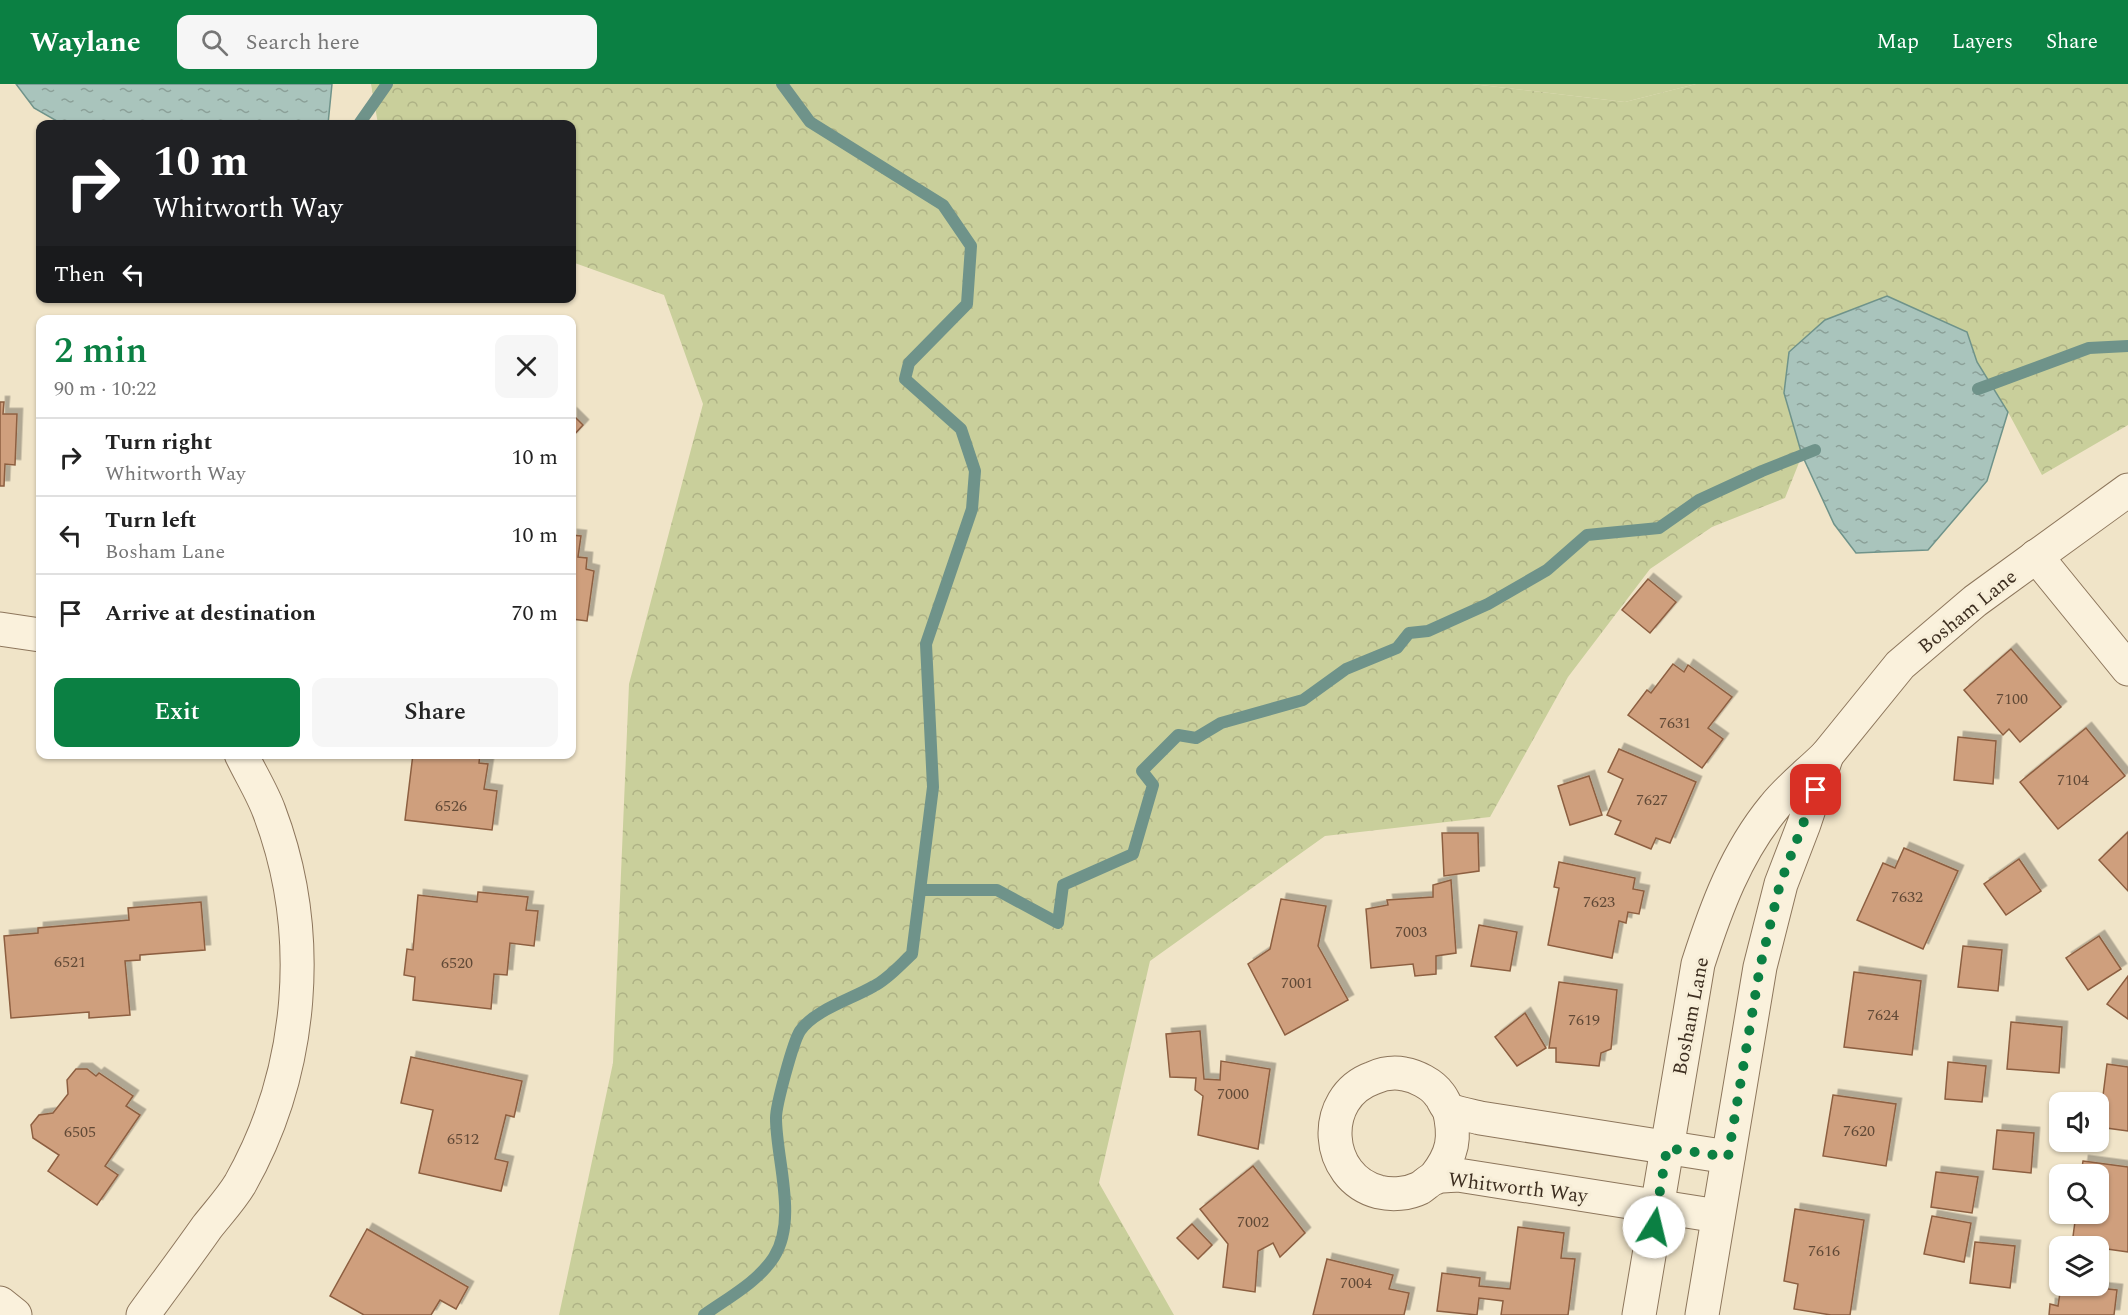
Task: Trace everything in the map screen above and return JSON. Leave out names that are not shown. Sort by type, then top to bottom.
[{"type":"street","name":"Bosham Lane","points":[[1639,1315],[1698,964],[1715,911],[1743,850],[1775,806],[1827,755],[1900,665],[1975,601],[2128,490]]},
{"type":"street","points":[[2036,556],[2128,669]]},
{"type":"street","points":[[0,629],[36,634]]},
{"type":"street","name":"Bosham Lane","points":[[1702,1315],[1760,967],[1780,884],[1804,824],[1827,755]]},
{"type":"street","points":[[143,1315],[239,1185],[269,1123],[289,1058],[296,1012],[297,950],[293,904],[276,829],[244,759]]},
{"type":"street","name":"Whitworth Way","points":[[1449,1109],[1434,1089],[1423,1080],[1404,1074],[1383,1074],[1364,1081],[1349,1094],[1338,1111],[1334,1131],[1336,1151],[1346,1169],[1360,1183],[1378,1192],[1399,1194],[1418,1189],[1435,1178],[1458,1175],[1718,1216]]},
{"type":"street","points":[[1449,1109],[1480,1118],[1728,1157]]},
{"type":"street","points":[[1435,1178],[1446,1163],[1453,1146],[1454,1128],[1449,1109]]},
{"type":"street","points":[[0,1304],[15,1315]]},
{"type":"green space","points":[[371,84],[1472,84],[1625,102],[1696,84],[2128,84],[2128,425],[2042,475],[2008,412],[1977,362],[1967,332],[1825,320],[1789,352],[1784,393],[1802,455],[1785,498],[1712,527],[1650,569],[1568,677],[1490,817],[1325,836],[1150,961],[1099,1183],[1174,1315],[559,1315],[613,1063],[629,684],[703,404],[664,295],[576,263],[576,120],[377,120]]},
{"type":"green space","points":[[1472,84],[1696,84],[1625,102]]},
{"type":"water","points":[[16,84],[332,84],[328,120],[55,120],[34,108]]},
{"type":"water","points":[[1887,296],[1967,332],[1977,362],[2008,412],[1987,481],[1928,550],[1856,553],[1834,524],[1802,455],[1784,393],[1789,352],[1825,320]]},
{"type":"building","points":[[0,402],[4,402],[3,414],[17,414],[15,465],[5,464],[4,486],[0,486]]},
{"type":"building","points":[[576,418],[583,425],[576,433]]},
{"type":"building","points":[[576,535],[581,536],[578,557],[587,558],[586,569],[594,571],[587,621],[576,620]]},
{"type":"building","points":[[1648,579],[1676,602],[1650,633],[1622,610]]},
{"type":"building","points":[[2011,649],[2061,707],[2020,742],[2009,729],[2003,735],[1964,690]]},
{"type":"building","points":[[1673,664],[1684,672],[1688,665],[1732,697],[1708,728],[1723,739],[1702,768],[1628,715],[1647,690],[1651,693]]},
{"type":"building","points":[[2086,728],[2125,776],[2058,829],[2020,782]]},
{"type":"building","points":[[1958,737],[1996,741],[1993,784],[1954,780]]},
{"type":"building","points":[[1619,749],[1696,782],[1670,843],[1656,838],[1651,849],[1615,834],[1621,821],[1607,815],[1623,779],[1608,772]]},
{"type":"building","points":[[412,759],[479,759],[479,763],[488,764],[484,789],[497,791],[492,830],[405,820]]},
{"type":"building","points":[[1589,776],[1602,815],[1570,825],[1558,786]]},
{"type":"building","points":[[2128,832],[2128,891],[2099,860]]},
{"type":"building","points":[[1442,833],[1478,833],[1479,871],[1444,876]]},
{"type":"building","points":[[1904,848],[1958,871],[1923,949],[1857,920],[1883,863],[1895,868]]},
{"type":"building","points":[[2019,859],[2041,891],[2006,915],[1984,884]]},
{"type":"building","points":[[1559,862],[1635,878],[1633,889],[1644,891],[1639,914],[1628,912],[1626,923],[1619,921],[1612,958],[1548,945],[1559,888],[1554,887]]},
{"type":"building","points":[[1451,880],[1456,953],[1436,956],[1436,974],[1415,976],[1413,964],[1371,968],[1366,909],[1388,905],[1387,900],[1433,897],[1433,885]]},
{"type":"building","points":[[478,892],[528,897],[526,910],[538,911],[534,946],[510,943],[507,975],[494,974],[491,1009],[413,1000],[415,977],[404,975],[407,949],[413,950],[418,895],[477,902]]},
{"type":"building","points":[[1281,899],[1326,906],[1318,946],[1348,1000],[1285,1035],[1248,964],[1270,949]]},
{"type":"building","points":[[201,902],[205,950],[140,955],[140,960],[125,961],[130,1015],[89,1018],[89,1012],[11,1018],[4,936],[38,933],[38,928],[129,920],[128,908]]},
{"type":"building","points":[[1479,925],[1517,932],[1510,971],[1471,966]]},
{"type":"building","points":[[2099,936],[2121,969],[2088,990],[2066,958]]},
{"type":"building","points":[[1963,946],[2002,950],[1998,991],[1958,987]]},
{"type":"building","points":[[1854,972],[1921,981],[1912,1055],[1844,1047]]},
{"type":"building","points":[[2128,976],[2128,1019],[2107,1004]]},
{"type":"building","points":[[1559,982],[1617,990],[1611,1049],[1601,1053],[1599,1066],[1556,1062],[1556,1048],[1549,1048]]},
{"type":"building","points":[[1525,1013],[1546,1048],[1517,1066],[1495,1037]]},
{"type":"building","points":[[2011,1022],[2062,1027],[2059,1073],[2007,1069]]},
{"type":"building","points":[[1200,1031],[1204,1079],[1220,1080],[1221,1061],[1270,1069],[1258,1149],[1198,1135],[1203,1096],[1195,1090],[1196,1078],[1170,1077],[1166,1034]]},
{"type":"building","points":[[411,1057],[522,1081],[514,1117],[506,1115],[495,1159],[508,1162],[501,1191],[419,1173],[433,1110],[401,1103]]},
{"type":"building","points":[[1948,1062],[1986,1066],[1982,1102],[1945,1099]]},
{"type":"building","points":[[2107,1064],[2128,1067],[2128,1131],[2109,1128],[2109,1092],[2103,1092]]},
{"type":"building","points":[[76,1069],[87,1069],[96,1076],[99,1073],[133,1096],[126,1106],[140,1115],[105,1166],[118,1175],[97,1205],[48,1171],[59,1155],[33,1138],[31,1125],[39,1115],[53,1113],[68,1094],[67,1080]]},
{"type":"building","points":[[1833,1095],[1896,1104],[1886,1166],[1823,1156]]},
{"type":"building","points":[[1997,1130],[2034,1133],[2031,1173],[1993,1169]]},
{"type":"building","points":[[2083,1161],[2106,1164],[2083,1164]]},
{"type":"building","points":[[2109,1164],[2128,1167],[2128,1252],[2109,1249],[2109,1236],[2073,1236],[2075,1224],[2109,1224]]},
{"type":"building","points":[[1253,1166],[1305,1233],[1280,1257],[1273,1243],[1258,1251],[1255,1292],[1223,1287],[1228,1244],[1200,1209]]},
{"type":"building","points":[[1936,1172],[1978,1177],[1972,1213],[1931,1207]]},
{"type":"building","points":[[1795,1209],[1864,1220],[1850,1315],[1831,1315],[1794,1309],[1798,1284],[1784,1281]]},
{"type":"building","points":[[1932,1216],[1971,1223],[1964,1262],[1924,1254]]},
{"type":"building","points":[[1192,1224],[1212,1245],[1198,1259],[1177,1238]]},
{"type":"building","points":[[1518,1227],[1564,1233],[1561,1258],[1575,1259],[1568,1315],[1501,1315],[1503,1301],[1479,1298],[1477,1315],[1437,1311],[1442,1273],[1480,1278],[1479,1286],[1510,1289]]},
{"type":"building","points":[[367,1229],[468,1287],[456,1309],[440,1300],[431,1315],[364,1315],[330,1296]]},
{"type":"building","points":[[1975,1242],[2015,1246],[2010,1288],[1970,1283]]},
{"type":"building","points":[[1327,1259],[1393,1275],[1389,1289],[1409,1293],[1404,1315],[1313,1315]]},
{"type":"building","points":[[2109,1289],[2117,1290],[2114,1315],[2049,1315],[2050,1304],[2058,1306],[2060,1296],[2109,1296]]},
{"type":"waterway","points":[[362,120],[387,84]]},
{"type":"waterway","points":[[704,1315],[760,1274],[774,1257],[781,1242],[785,1207],[776,1118],[785,1074],[800,1031],[814,1017],[879,983],[912,954],[933,787],[926,644],[972,509],[975,471],[961,429],[905,379],[909,363],[967,304],[971,246],[943,205],[810,122],[782,84]]},
{"type":"waterway","points":[[1978,389],[2089,348],[2128,346]]},
{"type":"waterway","points":[[921,890],[997,890],[1058,923],[1063,885],[1133,854],[1153,785],[1142,771],[1178,735],[1196,738],[1221,723],[1303,700],[1346,669],[1397,648],[1409,633],[1428,631],[1488,604],[1547,570],[1587,535],[1659,528],[1699,500],[1815,450]]},
{"type":"route","points":[[1654,1227],[1667,1148],[1728,1157],[1760,967],[1780,884],[1816,790]]}]
